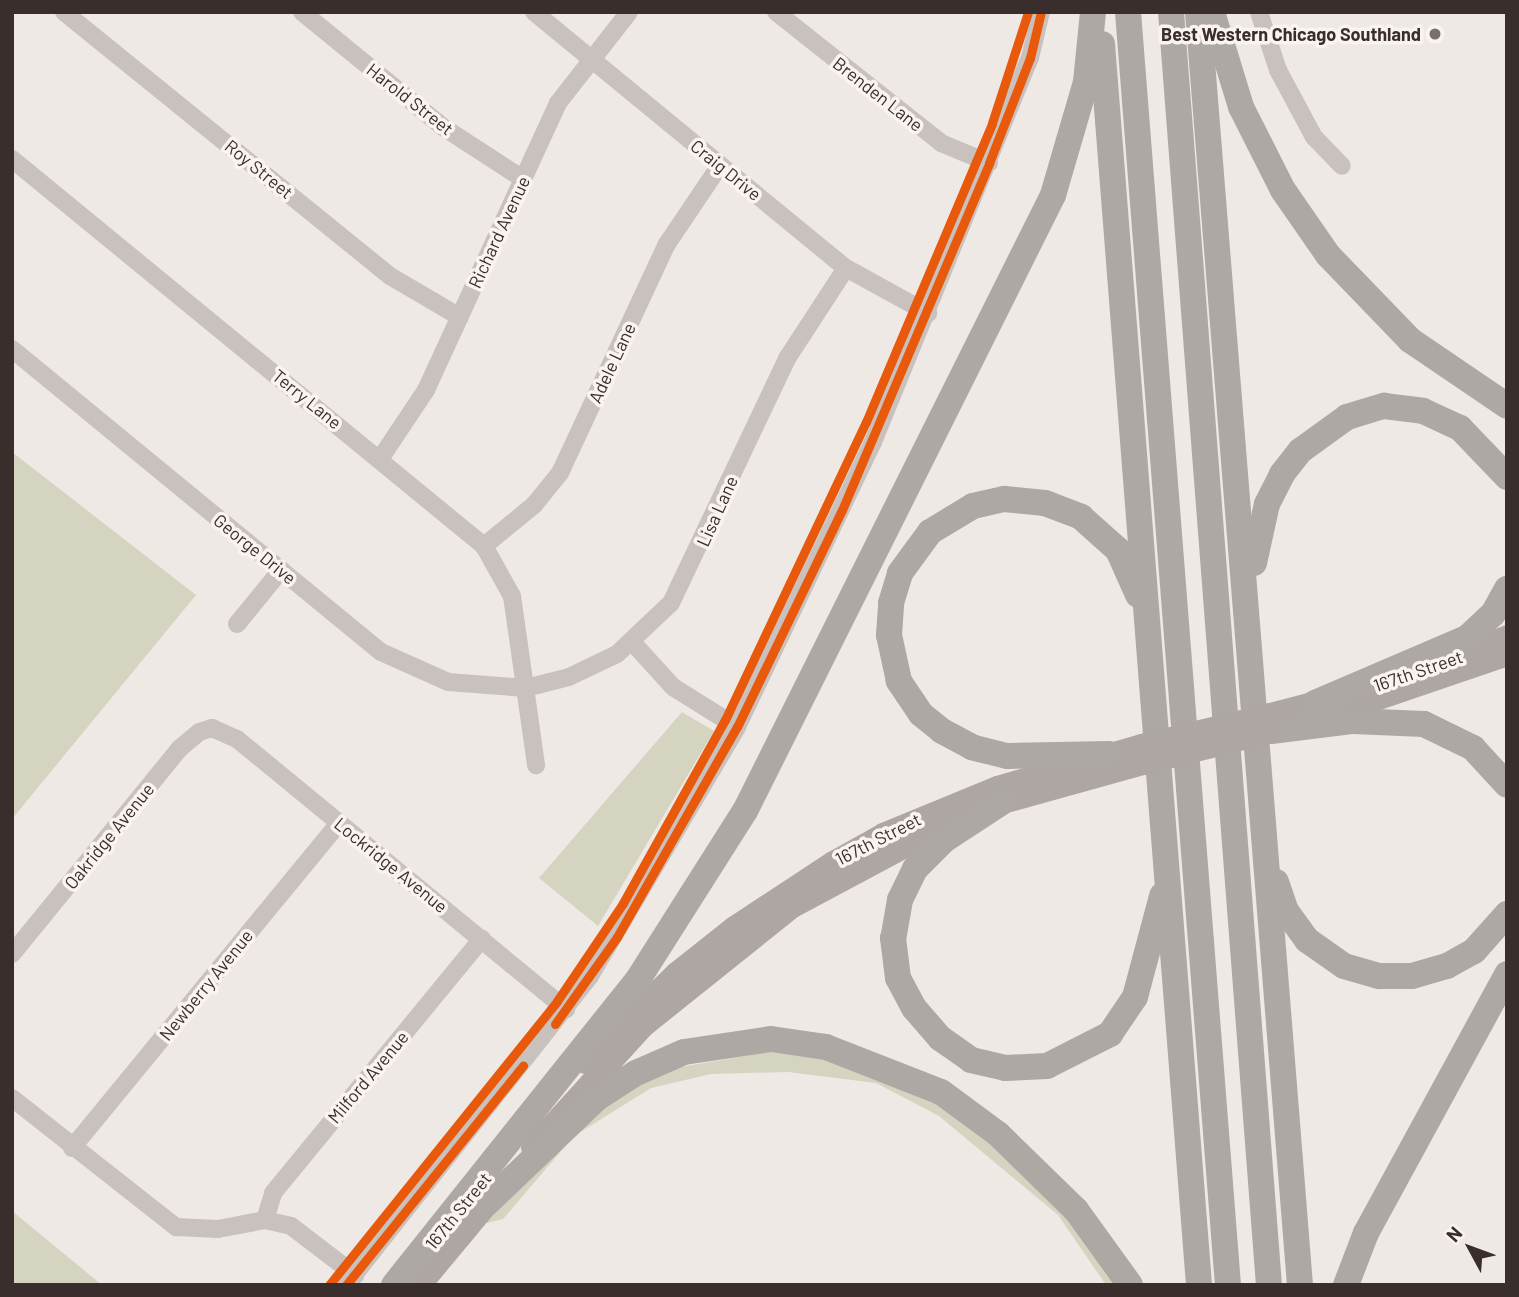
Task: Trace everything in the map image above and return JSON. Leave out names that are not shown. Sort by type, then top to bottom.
[{"type":"highway","points":[[396,1285],[637,981],[751,801],[1053,195],[1086,82],[1093,12]]},
{"type":"highway","points":[[1099,12],[1199,1285]]},
{"type":"highway","points":[[1128,12],[1228,1285]]},
{"type":"highway","points":[[1171,12],[1269,1285]]},
{"type":"highway","points":[[1198,12],[1250,613],[1262,812],[1300,1285]]},
{"type":"highway","points":[[1212,12],[1241,107],[1283,190],[1328,255],[1410,340],[1507,406]]},
{"type":"highway","points":[[1250,613],[1255,551],[1282,474],[1300,451],[1347,417],[1384,405],[1423,411],[1460,428],[1507,477]]},
{"type":"highway","points":[[1110,754],[1007,756],[972,747],[931,723],[909,698],[892,661],[889,620],[900,573],[930,532],[973,506],[1014,499],[1056,506],[1092,525],[1125,560],[1152,662]]},
{"type":"highway","points":[[1315,703],[1467,638],[1493,614],[1507,589]]},
{"type":"highway","points":[[1270,723],[1353,721],[1424,724],[1473,748],[1507,785]]},
{"type":"highway","points":[[1002,802],[944,840],[915,869],[900,900],[893,938],[898,978],[922,1018],[971,1060],[1004,1068],[1047,1066],[1079,1052],[1110,1034],[1135,997],[1163,895],[1163,821]]},
{"type":"highway","points":[[1262,812],[1286,911],[1307,940],[1344,966],[1380,976],[1435,971],[1474,951],[1507,914]]},
{"type":"highway","points":[[1346,1285],[1366,1233],[1507,974]]},
{"type":"highway","points":[[487,1203],[597,1098],[636,1073],[684,1052],[771,1039],[826,1047],[941,1092],[998,1134],[1076,1210],[1130,1285]]},
{"type":"main road","name":"167th Street","points":[[1270,723],[1315,703],[1385,684],[1507,636]]},
{"type":"main road","name":"167th Street","points":[[419,1285],[557,1116],[642,1026],[744,940],[890,849],[1002,802],[1142,754],[1270,723],[1507,654]]},
{"type":"main road","name":"167th Street","points":[[396,1285],[544,1105],[631,1015],[734,927],[883,834],[997,787],[1110,754],[1142,754]]},
{"type":"street","name":"Roy Street","points":[[64,12],[390,276],[460,317]]},
{"type":"street","name":"Harold Street","points":[[302,12],[443,127],[523,179]]},
{"type":"street","name":"Craig Drive","points":[[534,12],[846,268],[928,313]]},
{"type":"street","name":"Richard Avenue","points":[[380,459],[419,406],[558,103],[629,12]]},
{"type":"street","name":"Brenden Lane","points":[[776,12],[941,144],[989,163]]},
{"type":"street","points":[[12,1098],[72,1148],[176,1227],[218,1229],[265,1220],[291,1226],[350,1280],[566,1009],[617,937],[737,727],[842,510],[928,313],[1030,58],[1041,12]]},
{"type":"street","points":[[1259,12],[1278,70],[1302,115],[1342,166]]},
{"type":"street","name":"Terry Lane","points":[[12,159],[484,546],[512,596],[536,765]]},
{"type":"street","name":"Adele Lane","points":[[484,546],[534,505],[560,472],[667,244],[720,165]]},
{"type":"street","name":"Lisa Lane","points":[[526,688],[587,670],[632,643],[680,590],[788,357],[846,268]]},
{"type":"street","name":"George Drive","points":[[12,349],[398,663],[470,687],[526,688]]},
{"type":"street","points":[[237,624],[281,570]]},
{"type":"street","points":[[632,643],[673,687],[737,727]]},
{"type":"street","name":"Lockridge Avenue","points":[[212,728],[237,739],[566,1009]]},
{"type":"street","name":"Oakridge Avenue","points":[[12,954],[180,749],[199,732],[212,728]]},
{"type":"street","name":"Newberry Avenue","points":[[72,1148],[339,823]]},
{"type":"street","name":"Milford Avenue","points":[[265,1220],[273,1193],[482,939]]},
{"type":"green space","points":[[12,452],[196,595],[12,819]]},
{"type":"green space","points":[[682,712],[714,731],[598,926],[539,878]]},
{"type":"green space","points":[[770,1052],[825,1057],[925,1096],[1019,1164],[1075,1222],[1120,1285],[1106,1285],[1058,1215],[939,1116],[876,1083],[788,1072],[711,1074],[651,1088],[574,1136],[503,1219],[483,1224],[581,1118],[668,1069]]},
{"type":"green space","points":[[12,1211],[102,1285],[12,1285]]},
{"type":"cycle path","points":[[329,1285],[557,1001],[623,903],[725,720],[866,422],[992,123],[1028,12]]},
{"type":"cycle path","points":[[555,1024],[617,937],[737,727],[842,510],[989,163],[1030,58],[1041,12]]},
{"type":"cycle path","points":[[346,1285],[523,1066]]},
{"type":"place","name":"Best Western Chicago Southland","points":[[1435,34]]}]
